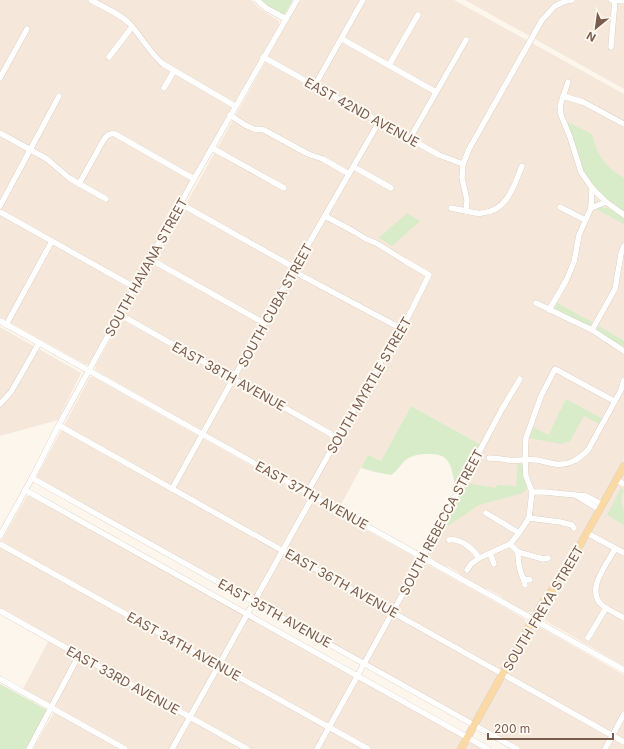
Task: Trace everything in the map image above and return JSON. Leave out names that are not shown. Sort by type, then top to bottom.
[{"type":"main road","name":"SOUTH FREYA STREET","points":[[461,749],[543,602],[563,576],[601,508],[620,479],[624,466]]},
{"type":"street","points":[[91,0],[122,17],[132,27],[155,57],[163,64],[235,106]]},
{"type":"street","points":[[257,0],[266,8],[286,20]]},
{"type":"street","name":"SOUTH HAVANA STREET","points":[[0,536],[134,287],[235,106],[297,0]]},
{"type":"street","points":[[315,85],[363,0]]},
{"type":"street","points":[[466,211],[467,200],[462,178],[463,164],[469,149],[542,20],[555,6],[572,0]]},
{"type":"street","points":[[611,0],[624,1]]},
{"type":"street","points":[[611,47],[615,0]]},
{"type":"street","points":[[390,66],[418,15]]},
{"type":"street","points":[[109,57],[132,27]]},
{"type":"street","points":[[0,78],[27,29]]},
{"type":"street","points":[[342,39],[436,92]]},
{"type":"street","points":[[410,138],[466,40]]},
{"type":"street","name":"EAST 42ND AVENUE","points":[[263,57],[439,154],[463,164]]},
{"type":"street","points":[[164,88],[174,71]]},
{"type":"street","points":[[568,82],[560,106],[561,115],[570,137],[580,172],[592,188],[606,202],[624,215]]},
{"type":"street","points":[[0,206],[59,96]]},
{"type":"street","points":[[563,96],[589,105],[624,124]]},
{"type":"street","points":[[230,115],[254,128],[264,130],[308,154],[323,159],[349,174]]},
{"type":"street","name":"SOUTH CUBA STREET","points":[[172,489],[294,269],[380,122]]},
{"type":"street","points":[[0,133],[47,159],[60,171],[79,184],[106,199]]},
{"type":"street","points":[[79,184],[107,135],[111,133],[194,179]]},
{"type":"street","points":[[212,148],[284,188]]},
{"type":"street","points":[[451,208],[481,213],[499,208],[508,199],[522,166]]},
{"type":"street","points":[[354,167],[391,188]]},
{"type":"street","points":[[549,310],[570,272],[579,235],[591,208],[592,188]]},
{"type":"street","points":[[591,208],[606,202]]},
{"type":"street","points":[[181,204],[400,328]]},
{"type":"street","points":[[560,207],[585,220]]},
{"type":"street","points":[[0,212],[134,287]]},
{"type":"street","name":"SOUTH MYRTLE STREET","points":[[307,492],[400,328],[407,319],[429,277],[429,274],[426,272],[325,216]]},
{"type":"street","points":[[6,324],[52,242]]},
{"type":"street","points":[[592,330],[615,290],[621,254],[624,246]]},
{"type":"street","points":[[150,259],[264,323]]},
{"type":"street","points":[[536,303],[592,330],[624,351]]},
{"type":"street","name":"EAST 38TH AVENUE","points":[[120,314],[338,438]]},
{"type":"street","name":"EAST 37TH AVENUE","points":[[0,321],[533,619],[623,667]]},
{"type":"street","points":[[0,404],[11,392],[38,343]]},
{"type":"street","points":[[467,570],[471,564],[479,558],[510,544],[520,534],[529,518],[532,492],[526,476],[524,460],[526,438],[545,387],[555,368],[614,401]]},
{"type":"street","name":"SOUTH REBECCA STREET","points":[[317,749],[520,379]]},
{"type":"street","points":[[490,458],[537,460],[555,464],[565,464],[581,457],[588,450],[621,390],[624,380]]},
{"type":"street","name":"EAST 36TH AVENUE","points":[[60,426],[504,673],[624,742]]},
{"type":"street","name":"EAST 35TH AVENUE","points":[[32,478],[517,749]]},
{"type":"street","points":[[620,479],[624,484]]},
{"type":"street","name":"EAST 35TH AVENUE","points":[[25,490],[488,749]]},
{"type":"street","points":[[532,492],[577,496],[601,508]]},
{"type":"street","points":[[172,749],[313,496]]},
{"type":"street","points":[[486,513],[520,534]]},
{"type":"street","points":[[529,518],[560,522],[574,526]]},
{"type":"street","points":[[587,533],[624,554]]},
{"type":"street","points":[[449,540],[454,539],[458,541],[474,551],[479,558]]},
{"type":"street","name":"EAST 34TH AVENUE","points":[[0,544],[368,749]]},
{"type":"street","points":[[510,544],[518,552],[543,559],[548,558]]},
{"type":"street","points":[[615,548],[596,583],[596,597],[602,605],[624,618]]},
{"type":"street","points":[[518,552],[520,570],[526,581]]},
{"type":"street","points":[[490,553],[494,564]]},
{"type":"street","points":[[588,638],[606,608]]},
{"type":"street","name":"EAST 33RD AVENUE","points":[[0,611],[190,716],[246,749]]},
{"type":"street","points":[[29,749],[79,655]]},
{"type":"street","points":[[0,679],[125,749]]},
{"type":"street","points":[[604,749],[624,714]]},
{"type":"shaded area","points":[[0,0],[251,0],[259,8],[279,21],[279,25],[90,363],[86,365],[0,317]]},
{"type":"shaded area","points":[[300,0],[454,0],[624,94],[624,459],[560,574],[532,612],[526,612],[428,556],[429,551],[484,447],[411,406],[381,461],[368,455],[339,508],[95,370],[96,365]]},
{"type":"shaded area","points":[[465,0],[624,0],[624,89]]},
{"type":"shaded area","points":[[0,327],[81,373],[58,420],[0,436]]},
{"type":"shaded area","points":[[90,377],[93,377],[525,619],[526,625],[473,721],[39,480],[37,478],[38,474]]},
{"type":"shaded area","points":[[624,475],[624,666],[546,621],[542,615],[545,608],[563,585]]},
{"type":"shaded area","points":[[27,496],[30,496],[461,736],[463,740],[458,749],[33,749],[57,707],[23,689],[51,636],[0,608],[0,543]]},
{"type":"shaded area","points":[[540,627],[624,675],[624,749],[521,749],[480,725],[480,722],[532,629]]},
{"type":"shaded area","points":[[471,742],[483,749],[464,749]]},
{"type":"green space","points":[[261,0],[293,0],[283,15]]},
{"type":"green space","points":[[567,122],[592,134],[596,148],[603,160],[612,170],[624,178],[624,212],[603,195],[586,175],[580,162]]},
{"type":"green space","points":[[600,207],[608,208],[624,218],[624,224],[596,209]]},
{"type":"green space","points":[[407,213],[420,221],[392,246],[379,238]]},
{"type":"green space","points":[[557,303],[594,323],[589,326],[555,310]]},
{"type":"green space","points":[[599,326],[624,341],[624,349],[597,330]]},
{"type":"green space","points":[[566,399],[603,419],[600,424],[584,416],[570,441],[561,444],[529,438],[533,427],[549,435]]},
{"type":"green space","points":[[411,406],[481,445],[469,465],[463,470],[459,486],[455,484],[449,463],[442,456],[437,455],[422,454],[411,457],[404,461],[391,475],[361,468],[368,455],[381,461]]},
{"type":"green space","points":[[518,463],[523,465],[528,487],[523,493],[479,505],[439,532],[466,483],[496,488],[497,485],[516,486]]},
{"type":"green space","points":[[621,488],[624,490],[622,499],[624,525],[607,515]]},
{"type":"green space","points":[[0,684],[47,710],[26,749],[0,749]]}]
